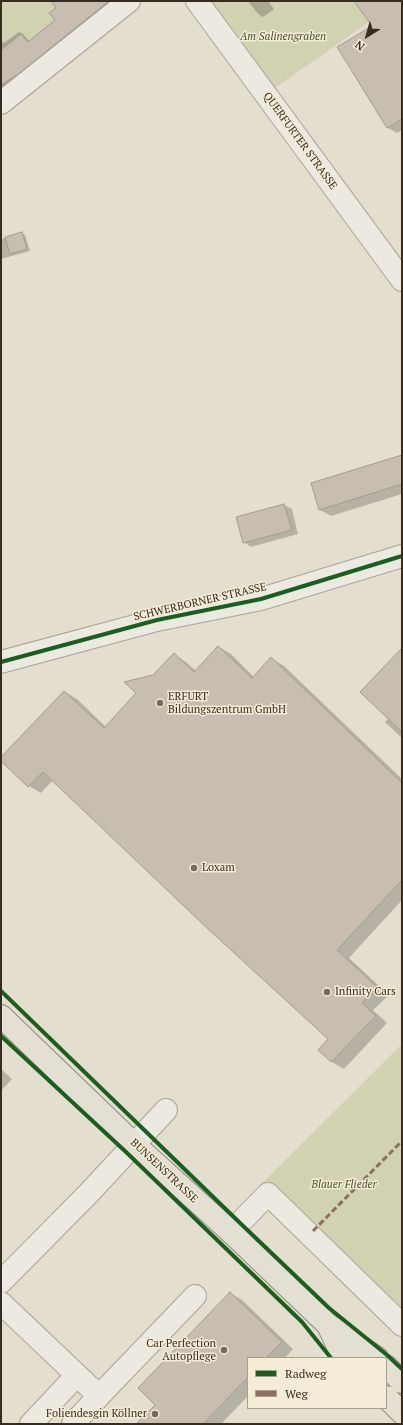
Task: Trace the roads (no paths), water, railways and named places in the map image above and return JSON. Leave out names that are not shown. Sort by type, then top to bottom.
[{"type":"main road","name":"BUNSENSTRASSE","points":[[1,1016],[134,1144],[231,1232],[327,1324],[376,1357]]},
{"type":"main road","name":"BUNSENSTRASSE","points":[[327,1324],[344,1357]]},
{"type":"main road","points":[[387,1367],[402,1382]]},
{"type":"main road","points":[[387,1398],[402,1413]]},
{"type":"street","points":[[1,103],[129,1]]},
{"type":"street","name":"QUERFURTER STRASSE","points":[[197,1],[402,280]]},
{"type":"street","name":"SCHWERBORNER STRASSE","points":[[1,662],[157,620],[261,599],[402,556]]},
{"type":"street","points":[[1,1282],[88,1194],[166,1110]]},
{"type":"street","points":[[231,1232],[268,1194],[402,1325]]},
{"type":"street","points":[[73,1424],[195,1296]]},
{"type":"street","points":[[1,1303],[99,1396]]},
{"type":"street","points":[[31,1424],[78,1375]]},
{"type":"place","name":"ERFURT Bildungszentrum GmbH","points":[[160,703]]},
{"type":"place","name":"Loxam","points":[[194,868]]},
{"type":"place","name":"Infinity Cars","points":[[327,992]]},
{"type":"place","name":"Car Perfection Autopflege","points":[[224,1350]]},
{"type":"place","name":"Foliendesgin Köllner","points":[[155,1414]]},
{"type":"park label","name":"Am Salinengraben","points":[[283,37]]},
{"type":"park label","name":"Blauer Flieder","points":[[344,1185]]}]
